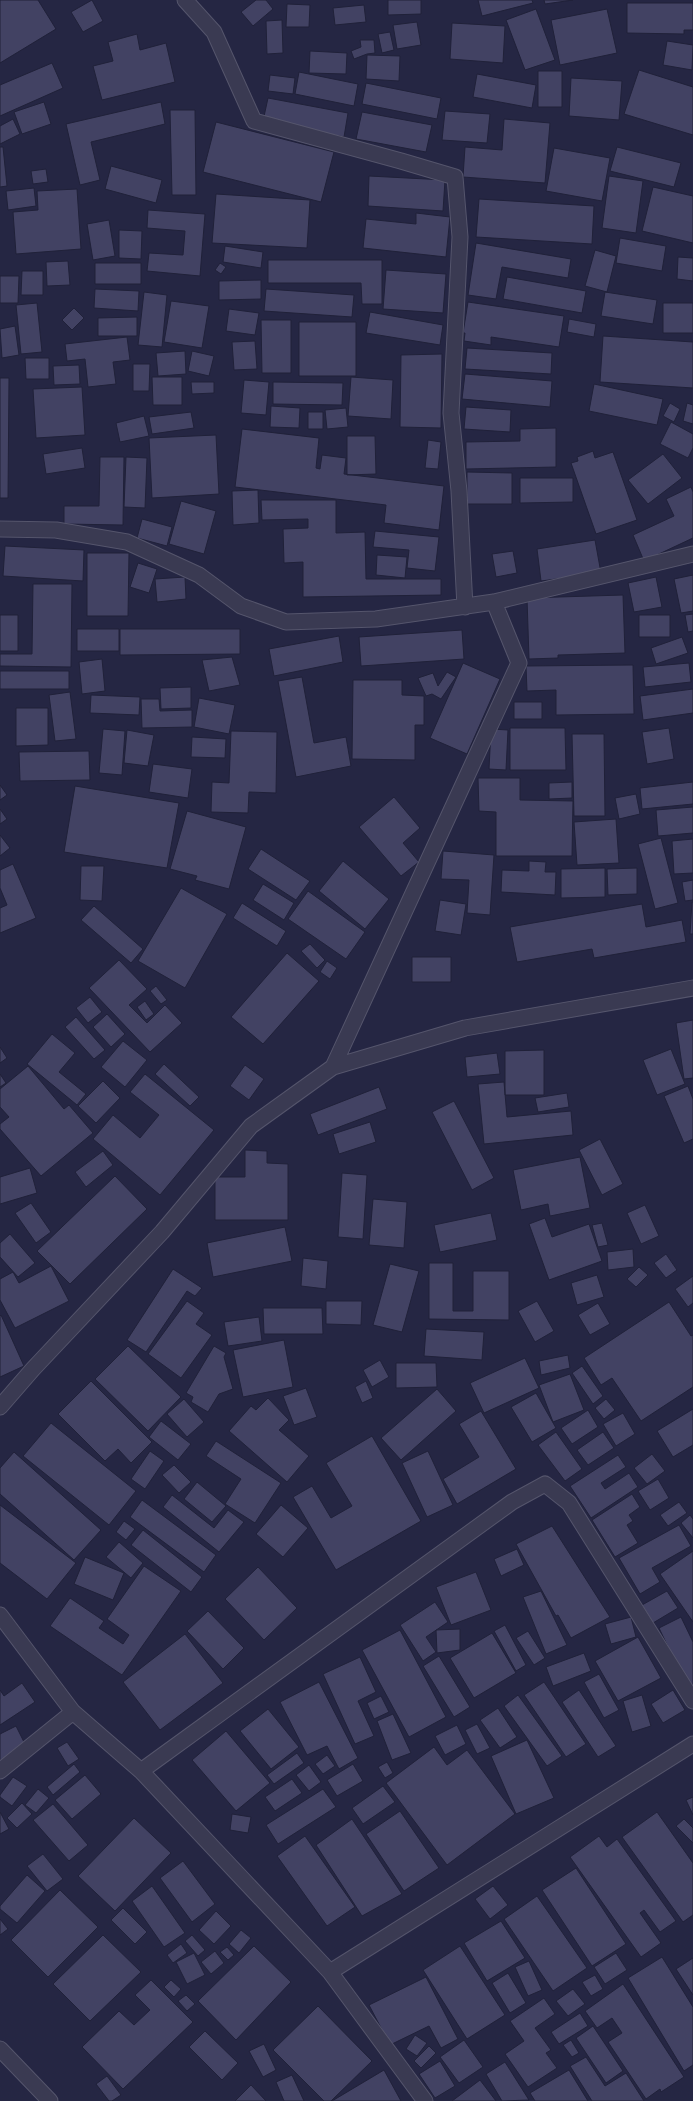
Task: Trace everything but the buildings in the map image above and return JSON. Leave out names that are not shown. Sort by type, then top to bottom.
[{"type":"street","points":[[185,0],[214,32],[254,121],[455,177],[460,237],[451,413],[459,491],[465,606]]},
{"type":"street","points":[[0,530],[56,530],[127,542],[199,575],[241,606],[286,622],[376,619],[494,602],[693,554]]},
{"type":"street","points":[[333,1067],[519,663],[494,602]]},
{"type":"street","points":[[0,1407],[33,1369],[162,1232],[251,1126],[333,1067],[465,1028],[693,988]]},
{"type":"street","points":[[141,1771],[512,1502],[545,1484],[569,1503],[693,1701]]},
{"type":"street","points":[[0,1615],[74,1712],[141,1771],[330,1972],[425,2101]]},
{"type":"street","points":[[0,1771],[74,1712]]},
{"type":"street","points":[[330,1972],[693,1744]]},
{"type":"street","points":[[0,2049],[50,2101]]}]
